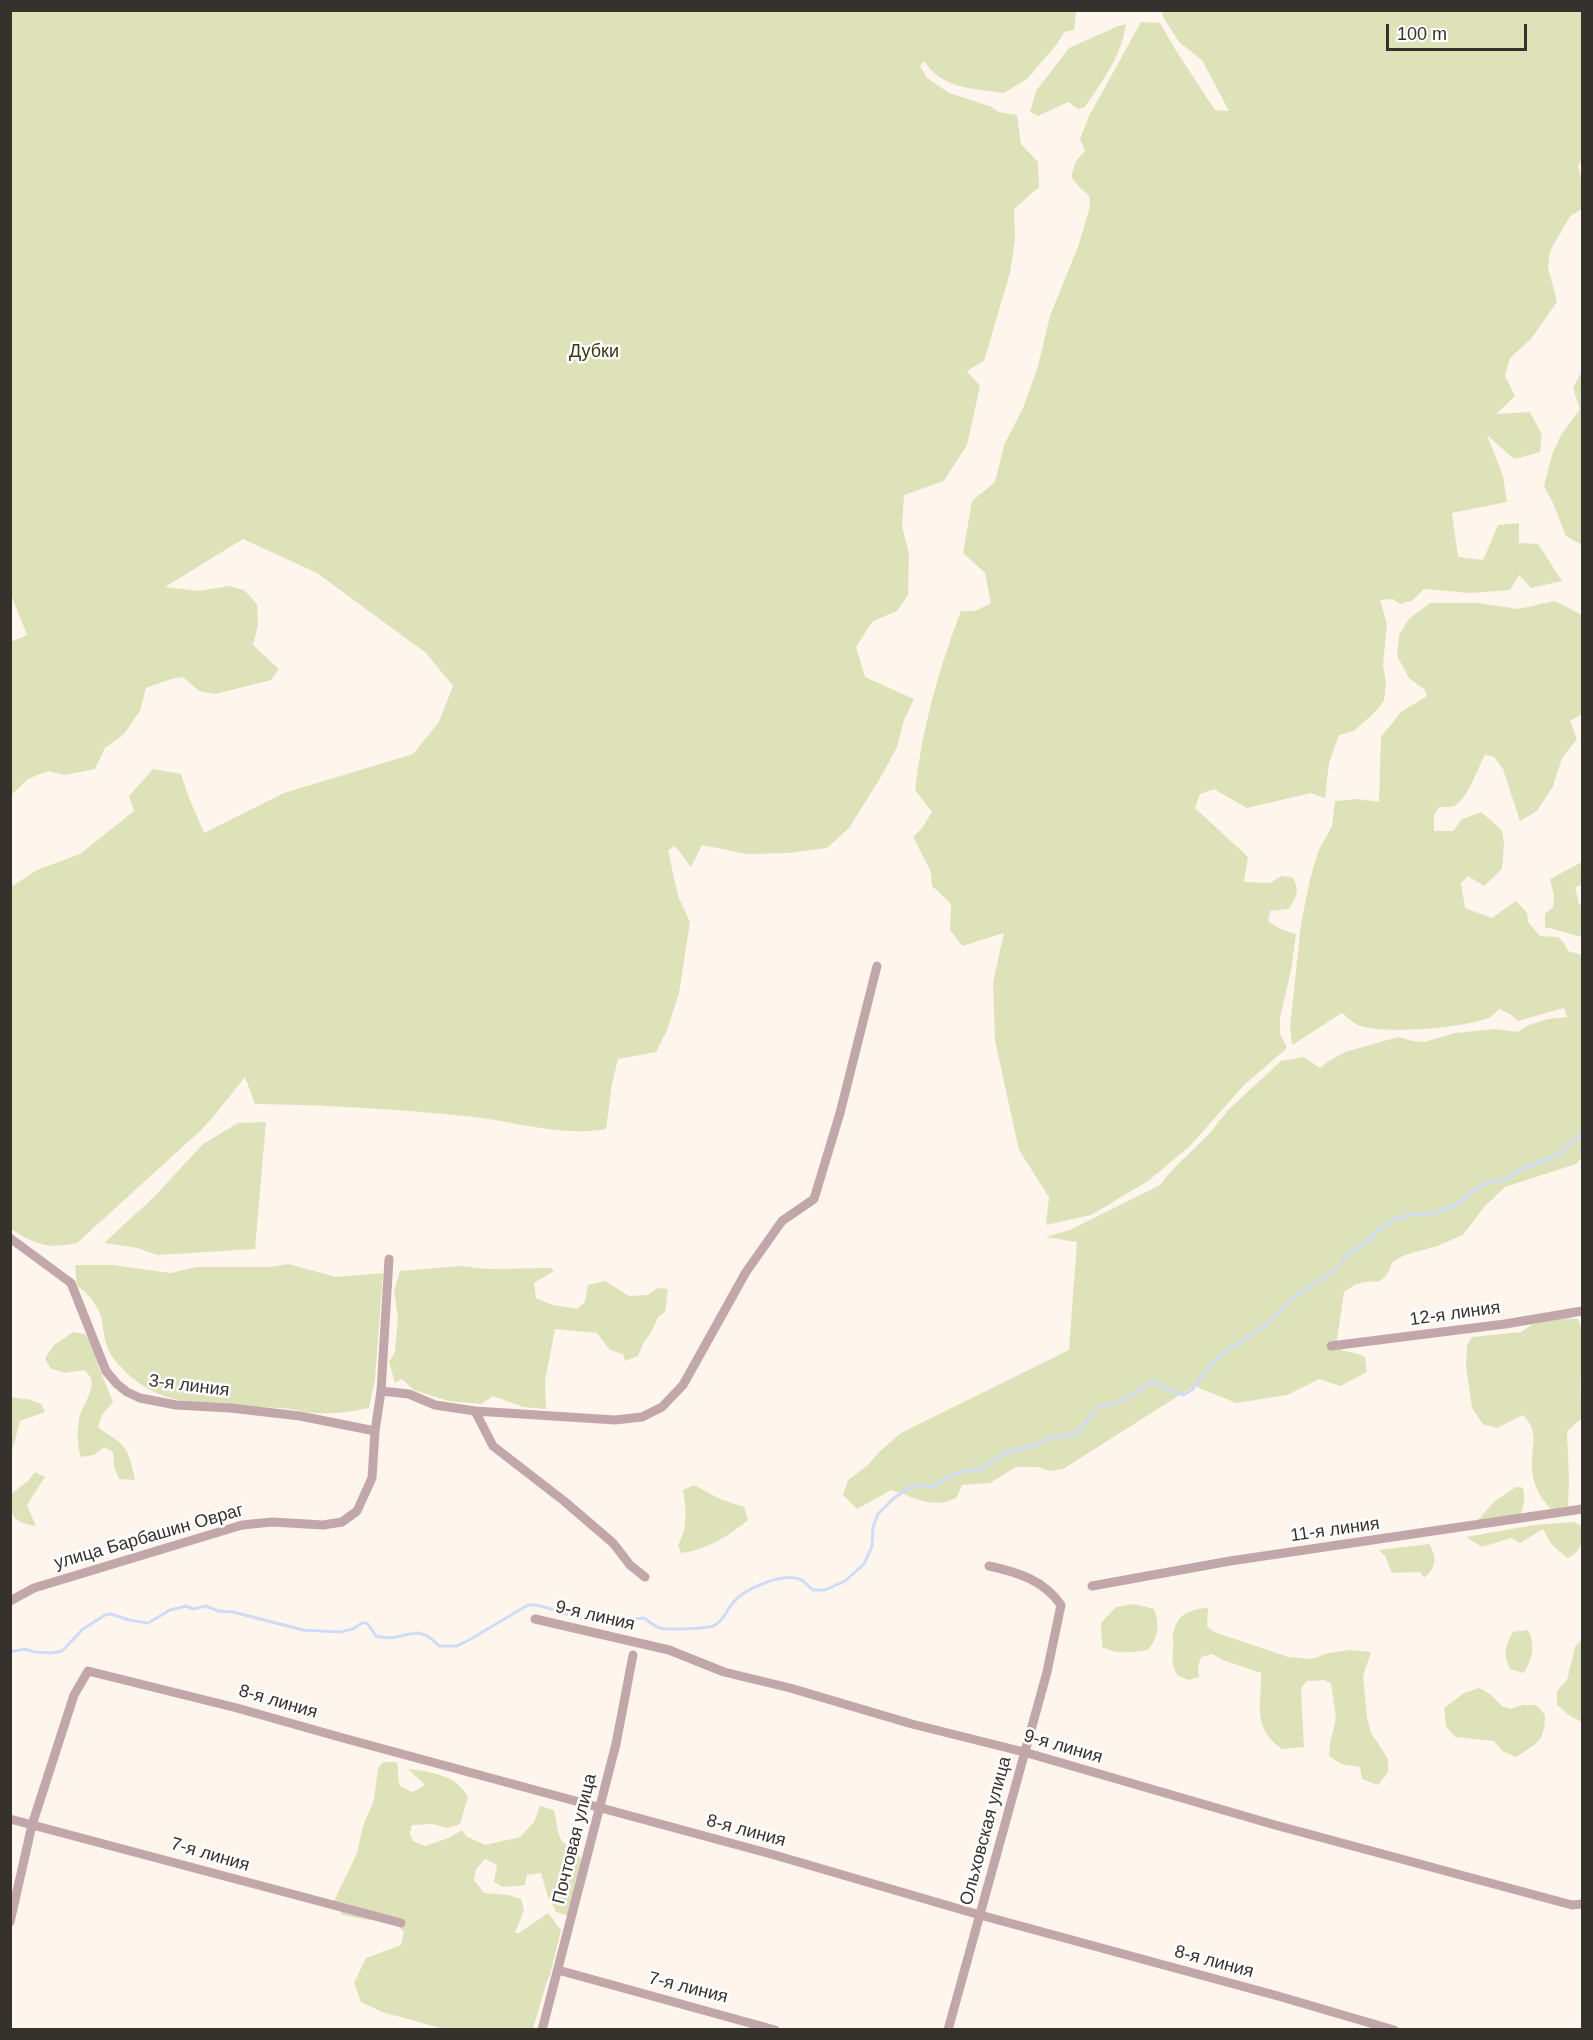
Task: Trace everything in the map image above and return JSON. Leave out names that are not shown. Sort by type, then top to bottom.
[{"type":"street","points":[[381,1391],[409,1394],[435,1405],[475,1412],[615,1419],[642,1417],[662,1407],[683,1385],[746,1272],[782,1221],[814,1199],[840,1113],[877,966]]},
{"type":"street","name":"3-я линия","points":[[10,1238],[71,1283],[106,1371],[117,1384],[128,1392],[140,1398],[176,1405],[300,1416],[375,1431]]},
{"type":"street","name":"улица Барбашин Овраг","points":[[10,1601],[34,1588],[242,1525],[272,1522],[323,1525],[342,1522],[357,1511],[372,1478],[375,1431],[381,1391],[388,1259]]},
{"type":"street","name":"12-я линия","points":[[1330,1346],[1505,1324],[1582,1311]]},
{"type":"street","points":[[475,1412],[493,1446],[564,1501],[613,1543],[630,1565],[645,1577]]},
{"type":"street","name":"11-я линия","points":[[1092,1586],[1230,1562],[1582,1509]]},
{"type":"street","name":"Ольховская улица","points":[[948,2030],[1047,1672],[1061,1605],[1054,1595],[1035,1580],[990,1566]]},
{"type":"street","name":"9-я линия","points":[[535,1619],[669,1650],[724,1672],[790,1688],[912,1724],[1024,1752],[1290,1829],[1572,1905],[1582,1904]]},
{"type":"street","name":"Почтовая улица","points":[[542,2030],[616,1744],[633,1654]]},
{"type":"street","name":"8-я линия","points":[[32,1825],[75,1695],[88,1671],[237,1708],[771,1854],[980,1915],[1394,2030]]},
{"type":"street","name":"7-я линия","points":[[10,1819],[401,1923]]},
{"type":"street","points":[[10,1922],[32,1825]]},
{"type":"street","name":"7-я линия","points":[[558,1970],[775,2030]]},
{"type":"green space","name":"Дубки","points":[[11,10],[1076,11],[1074,30],[1064,32],[1057,44],[1027,79],[1004,93],[949,83],[940,78],[924,61],[920,66],[927,78],[949,93],[992,107],[998,112],[1017,115],[1021,144],[1038,162],[1039,187],[1014,209],[1015,240],[1010,273],[984,361],[967,371],[980,386],[967,445],[944,481],[904,495],[902,526],[909,554],[908,595],[897,611],[873,621],[856,647],[865,677],[914,699],[904,720],[897,747],[882,775],[849,828],[827,848],[788,853],[747,854],[702,845],[691,867],[675,846],[668,850],[678,896],[690,922],[679,993],[667,1030],[656,1052],[618,1059],[606,1129],[556,1130],[474,1117],[419,1112],[337,1106],[255,1104],[245,1077],[200,1131],[77,1243],[58,1246],[42,1244],[11,1229],[11,887],[37,870],[80,854],[134,811],[129,796],[153,769],[181,774],[204,833],[284,793],[413,754],[439,722],[453,686],[426,653],[317,573],[243,539],[165,587],[199,591],[229,586],[244,590],[257,604],[258,625],[253,645],[279,669],[271,680],[215,694],[199,691],[183,677],[146,688],[140,711],[124,734],[105,748],[95,769],[65,775],[48,771],[28,779],[11,795],[11,642],[27,635],[10,592]]},
{"type":"green space","points":[[1162,11],[1582,11],[1582,159],[1578,166],[1582,181],[1582,209],[1570,216],[1550,251],[1548,267],[1557,302],[1531,339],[1510,358],[1505,376],[1515,396],[1496,414],[1530,412],[1542,435],[1540,452],[1514,459],[1487,435],[1503,476],[1507,502],[1452,513],[1458,557],[1483,560],[1498,525],[1519,523],[1519,543],[1538,544],[1562,581],[1531,588],[1519,575],[1510,590],[1471,593],[1424,589],[1413,600],[1400,604],[1393,599],[1380,600],[1387,624],[1383,665],[1386,683],[1384,701],[1354,731],[1339,735],[1329,763],[1325,798],[1311,793],[1247,808],[1214,789],[1200,794],[1195,808],[1248,857],[1244,882],[1270,883],[1281,876],[1292,877],[1295,881],[1297,889],[1289,909],[1270,911],[1268,921],[1280,929],[1296,934],[1291,970],[1280,1018],[1280,1033],[1287,1048],[1244,1085],[1190,1146],[1148,1181],[1091,1215],[1046,1225],[1049,1197],[1019,1150],[995,1041],[993,982],[1004,933],[962,946],[950,930],[951,904],[932,886],[931,872],[913,837],[932,812],[915,790],[932,699],[961,611],[975,611],[991,603],[985,573],[963,553],[972,501],[995,482],[1004,445],[1023,408],[1037,370],[1050,316],[1079,244],[1090,206],[1089,195],[1071,177],[1076,161],[1085,151],[1080,139],[1089,116],[1141,22],[1160,23],[1215,110],[1229,111],[1202,60],[1179,42],[1163,17]]},
{"type":"green space","points":[[1126,24],[1116,57],[1085,107],[1078,109],[1068,102],[1038,116],[1030,112],[1036,91],[1069,48]]},
{"type":"green space","points":[[1582,371],[1582,545],[1566,536],[1544,486],[1552,455],[1561,435],[1580,409],[1573,388]]},
{"type":"green space","points":[[1555,601],[1582,615],[1582,714],[1570,721],[1577,739],[1562,758],[1553,786],[1537,811],[1520,821],[1503,769],[1494,757],[1485,755],[1464,797],[1454,806],[1439,807],[1434,816],[1434,831],[1453,831],[1461,820],[1481,812],[1502,830],[1504,843],[1502,869],[1484,886],[1468,876],[1461,883],[1465,908],[1492,918],[1516,901],[1527,913],[1528,922],[1540,936],[1558,937],[1568,951],[1582,955],[1582,1157],[1576,1164],[1505,1187],[1485,1206],[1463,1235],[1440,1245],[1405,1255],[1392,1262],[1386,1276],[1382,1279],[1354,1285],[1344,1292],[1337,1340],[1343,1351],[1365,1357],[1367,1372],[1340,1386],[1319,1379],[1287,1395],[1236,1403],[1194,1386],[1063,1469],[1050,1471],[1038,1467],[1016,1467],[990,1483],[962,1485],[956,1498],[939,1503],[931,1503],[891,1490],[857,1509],[843,1495],[848,1480],[868,1465],[901,1433],[1069,1350],[1077,1242],[1045,1237],[1070,1230],[1160,1185],[1210,1133],[1228,1110],[1281,1061],[1304,1057],[1320,1068],[1345,1052],[1398,1037],[1425,1042],[1455,1033],[1495,1029],[1518,1032],[1529,1025],[1548,1019],[1567,1017],[1564,1008],[1518,1021],[1499,1009],[1488,1018],[1461,1025],[1385,1030],[1358,1025],[1342,1013],[1292,1045],[1290,1027],[1301,924],[1318,852],[1332,826],[1335,801],[1358,799],[1379,802],[1381,737],[1401,712],[1427,696],[1425,690],[1409,678],[1397,656],[1399,635],[1409,619],[1430,603],[1478,603],[1518,609]]},
{"type":"green space","points":[[1582,862],[1582,885],[1575,887],[1579,904],[1582,906],[1582,937],[1545,927],[1545,914],[1553,907],[1554,896],[1550,879]]},
{"type":"green space","points":[[266,1122],[255,1249],[157,1255],[138,1248],[104,1243],[153,1198],[203,1144],[238,1123]]},
{"type":"green space","points":[[288,1264],[336,1277],[383,1273],[375,1379],[369,1408],[315,1413],[284,1408],[197,1404],[157,1393],[139,1384],[111,1355],[107,1348],[98,1309],[77,1285],[75,1265],[113,1265],[170,1273],[196,1267],[271,1267]]},
{"type":"green space","points":[[460,1266],[487,1269],[550,1268],[554,1271],[534,1283],[536,1298],[553,1305],[577,1309],[585,1302],[588,1285],[605,1281],[629,1296],[648,1295],[658,1288],[668,1289],[665,1312],[658,1317],[638,1356],[625,1361],[623,1354],[610,1350],[597,1333],[555,1329],[545,1381],[546,1409],[523,1407],[493,1396],[481,1404],[448,1401],[414,1390],[402,1379],[395,1383],[389,1362],[395,1352],[398,1317],[394,1291],[400,1271]]},
{"type":"green space","points":[[1563,1318],[1578,1319],[1582,1331],[1582,1418],[1567,1431],[1568,1506],[1551,1509],[1539,1494],[1534,1482],[1532,1470],[1534,1438],[1528,1421],[1523,1415],[1497,1428],[1483,1424],[1472,1408],[1466,1365],[1467,1346],[1472,1337],[1521,1332],[1533,1324]]},
{"type":"green space","points":[[73,1332],[85,1334],[93,1344],[98,1365],[113,1402],[102,1415],[98,1427],[125,1449],[135,1480],[119,1479],[114,1467],[113,1452],[104,1447],[94,1455],[81,1457],[78,1423],[91,1388],[91,1378],[85,1370],[65,1373],[50,1368],[45,1358],[54,1345]]},
{"type":"green space","points":[[11,1397],[41,1404],[45,1412],[20,1421],[11,1455]]},
{"type":"green space","points":[[35,1472],[45,1477],[27,1505],[36,1526],[22,1523],[14,1517],[11,1502],[11,1494],[28,1481]]},
{"type":"green space","points":[[694,1485],[720,1499],[744,1507],[748,1520],[717,1541],[700,1549],[681,1553],[678,1545],[685,1518],[683,1490]]},
{"type":"green space","points":[[1516,1487],[1523,1488],[1524,1491],[1520,1516],[1471,1528],[1495,1501]]},
{"type":"green space","points":[[1573,1522],[1582,1526],[1582,1541],[1576,1553],[1567,1558],[1552,1545],[1543,1529],[1520,1543],[1511,1538],[1482,1547],[1466,1537],[1534,1525]]},
{"type":"green space","points":[[1429,1544],[1435,1558],[1433,1567],[1424,1578],[1420,1572],[1392,1573],[1385,1556],[1379,1550]]},
{"type":"green space","points":[[1134,1604],[1154,1609],[1156,1615],[1156,1636],[1148,1650],[1119,1652],[1102,1647],[1101,1623],[1116,1607]]},
{"type":"green space","points":[[1208,1608],[1207,1626],[1214,1632],[1288,1657],[1312,1659],[1328,1653],[1351,1650],[1371,1652],[1363,1676],[1367,1717],[1371,1733],[1388,1759],[1388,1772],[1378,1785],[1362,1779],[1360,1767],[1341,1764],[1329,1756],[1336,1718],[1331,1683],[1324,1680],[1307,1681],[1301,1688],[1304,1747],[1282,1749],[1272,1741],[1262,1724],[1260,1715],[1261,1673],[1212,1654],[1201,1657],[1198,1667],[1199,1677],[1189,1680],[1178,1676],[1172,1662],[1175,1627],[1181,1617],[1190,1611]]},
{"type":"green space","points":[[1528,1630],[1532,1652],[1524,1673],[1510,1669],[1506,1650],[1513,1632]]},
{"type":"green space","points":[[1582,1639],[1582,1722],[1557,1705],[1557,1691],[1567,1680],[1575,1647]]},
{"type":"green space","points":[[1479,1688],[1490,1694],[1503,1707],[1511,1709],[1522,1705],[1536,1705],[1545,1715],[1545,1724],[1538,1741],[1516,1757],[1502,1751],[1494,1741],[1455,1737],[1446,1726],[1444,1708],[1464,1693]]},
{"type":"green space","points":[[384,1762],[397,1762],[400,1786],[412,1792],[425,1785],[408,1769],[434,1773],[450,1779],[458,1784],[468,1797],[460,1824],[448,1828],[432,1824],[412,1825],[410,1833],[413,1841],[425,1846],[449,1838],[462,1830],[466,1836],[485,1845],[520,1837],[534,1822],[540,1806],[554,1810],[559,1836],[565,1844],[578,1852],[583,1865],[569,1916],[556,1912],[547,1894],[541,1873],[527,1875],[525,1885],[503,1887],[494,1882],[497,1865],[485,1859],[476,1869],[474,1880],[484,1893],[508,1895],[521,1899],[524,1910],[515,1933],[519,1933],[548,1913],[561,1930],[533,2029],[444,2029],[382,2012],[361,2002],[354,1983],[366,1958],[401,1945],[404,1932],[393,1920],[369,1920],[342,1915],[334,1901],[357,1853],[363,1826],[374,1800],[378,1768]]},
{"type":"waterway","points":[[10,1652],[25,1649],[51,1653],[62,1651],[83,1629],[105,1615],[111,1614],[148,1623],[170,1610],[186,1606],[193,1609],[206,1606],[218,1611],[233,1612],[303,1630],[340,1632],[367,1623],[376,1636],[387,1638],[416,1633],[423,1634],[439,1646],[457,1646],[528,1605],[538,1605],[590,1619],[644,1618],[660,1628],[688,1629],[715,1625],[737,1598],[773,1580],[799,1579],[813,1590],[825,1590],[845,1581],[864,1564],[872,1546],[873,1527],[878,1514],[907,1489],[919,1485],[932,1487],[948,1477],[965,1471],[981,1469],[1007,1452],[1035,1445],[1050,1438],[1076,1434],[1098,1407],[1118,1402],[1151,1383],[1154,1382],[1183,1395],[1192,1390],[1211,1364],[1266,1325],[1296,1295],[1337,1269],[1346,1256],[1370,1240],[1377,1231],[1393,1220],[1409,1215],[1434,1213],[1453,1207],[1480,1186],[1505,1180],[1521,1169],[1562,1152],[1582,1133]]}]
